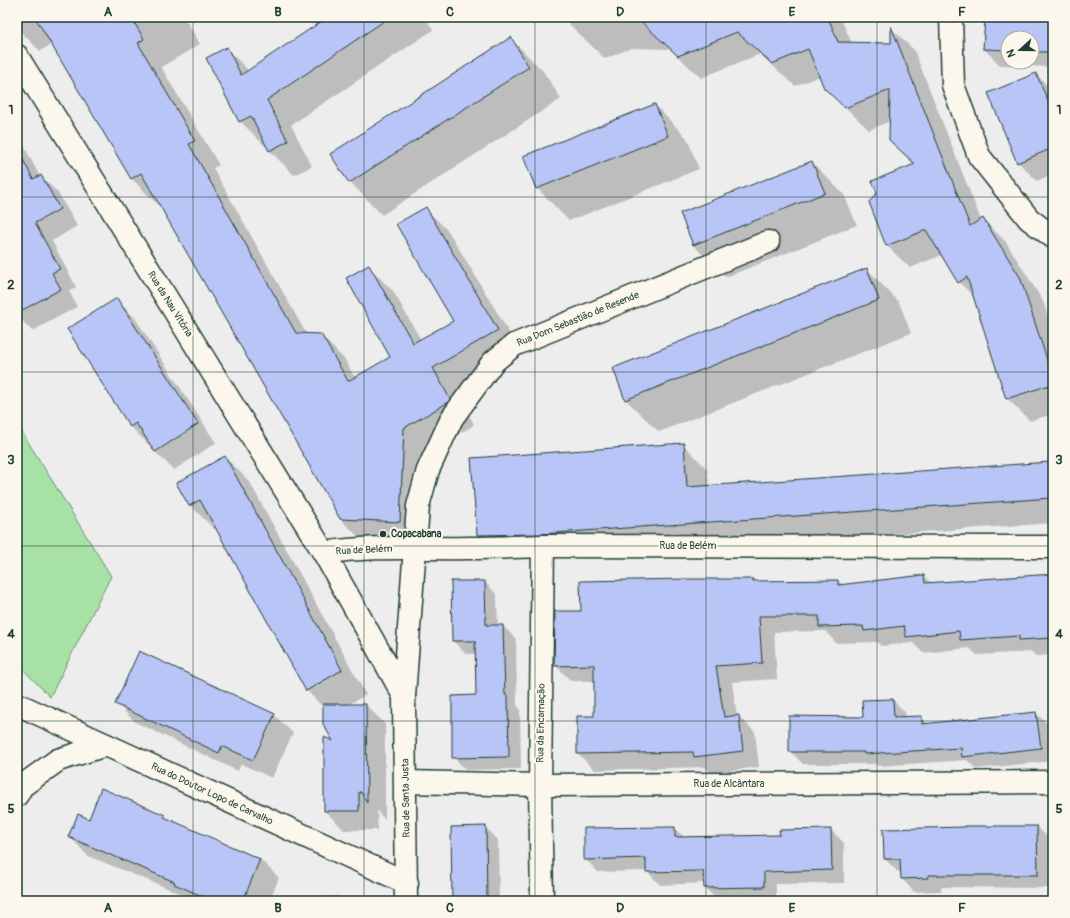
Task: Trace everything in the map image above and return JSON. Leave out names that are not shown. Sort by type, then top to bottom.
[{"type":"street","points":[[951,17],[953,85],[979,156],[1029,219],[1053,237]]},
{"type":"street","name":"Rua da Nau Vitória","points":[[17,56],[324,553]]},
{"type":"street","name":"Rua Dom Sebastião de Resende","points":[[415,547],[418,506],[428,470],[452,418],[493,362],[514,345],[768,242]]},
{"type":"street","name":"Rua da Encarnação","points":[[542,901],[540,785],[543,546]]},
{"type":"street","name":"Rua de Belém","points":[[324,553],[347,549],[415,547],[1053,547]]},
{"type":"street","name":"Rua de Santa Justa","points":[[406,892],[404,696],[415,547]]},
{"type":"street","name":"Rua de Santa Justa","points":[[324,553],[404,696]]},
{"type":"street","name":"Rua do Doutor Lopo de Carvalho","points":[[17,704],[106,745],[406,892]]},
{"type":"street","points":[[17,795],[22,786],[58,760],[106,745]]},
{"type":"street","name":"Rua de Alcântara","points":[[406,782],[540,785],[1053,782]]},
{"type":"green space","points":[[17,424],[111,576],[50,697],[17,663]]},
{"type":"building","points":[[35,17],[131,17],[144,39],[138,43],[195,141],[189,144],[296,333],[321,334],[348,381],[390,357],[346,278],[369,265],[413,343],[453,321],[396,224],[426,207],[498,330],[433,368],[450,399],[447,403],[404,428],[400,522],[340,519],[141,173],[131,179]]},
{"type":"building","points":[[328,17],[390,17],[267,100],[288,141],[269,151],[251,116],[239,122],[206,58],[227,47],[241,75]]},
{"type":"building","points":[[636,17],[828,17],[838,42],[891,43],[891,26],[970,226],[983,218],[1020,277],[1053,378],[1053,384],[1006,399],[967,277],[958,283],[926,230],[886,246],[869,202],[877,193],[872,181],[915,164],[889,140],[890,90],[845,108],[824,88],[808,49],[772,64],[737,32],[678,56]]},
{"type":"building","points":[[985,17],[1051,17],[1049,52],[1040,52],[1040,30],[1000,30],[1000,50],[983,49]]},
{"type":"building","points":[[511,37],[529,67],[349,183],[330,154]]},
{"type":"building","points":[[1036,73],[1053,113],[1053,148],[1017,163],[988,93]]},
{"type":"building","points":[[655,104],[668,136],[536,189],[523,156]]},
{"type":"building","points":[[17,148],[33,179],[41,175],[60,209],[35,223],[60,269],[52,273],[61,289],[17,313]]},
{"type":"building","points":[[812,161],[825,193],[693,245],[680,213]]},
{"type":"building","points":[[867,268],[879,300],[625,400],[613,368]]},
{"type":"building","points":[[117,298],[198,424],[155,452],[136,423],[130,427],[67,329]]},
{"type":"building","points":[[684,443],[687,487],[1050,462],[1052,498],[541,534],[477,535],[471,458]]},
{"type":"building","points":[[225,456],[342,670],[306,691],[200,500],[189,506],[176,483]]},
{"type":"building","points":[[1053,574],[1053,638],[1019,640],[1019,636],[960,640],[959,631],[906,637],[904,626],[864,631],[863,626],[819,627],[819,616],[759,616],[762,663],[716,666],[724,717],[739,715],[743,751],[694,757],[693,752],[577,754],[577,716],[594,716],[594,665],[554,666],[555,611],[581,611],[580,581],[687,579],[753,579],[753,581],[838,580],[838,585],[924,575],[925,583]]},
{"type":"building","points":[[451,581],[485,581],[486,625],[503,625],[505,695],[508,695],[509,757],[452,758],[452,696],[476,695],[475,641],[452,641]]},
{"type":"building","points":[[139,651],[275,714],[253,760],[222,746],[219,753],[115,704]]},
{"type":"building","points":[[893,699],[894,717],[922,716],[922,724],[1036,712],[1041,748],[962,757],[961,748],[864,754],[864,752],[789,752],[789,716],[863,717],[862,700]]},
{"type":"building","points":[[323,704],[366,704],[367,803],[361,792],[359,792],[359,811],[324,811],[324,737],[333,741],[323,724]]},
{"type":"building","points":[[101,788],[165,815],[164,817],[260,859],[243,901],[214,901],[174,884],[175,882],[68,837],[78,814],[89,819]]},
{"type":"building","points":[[486,826],[487,901],[452,901],[451,827]]},
{"type":"building","points":[[965,826],[1037,826],[1038,875],[928,875],[928,878],[901,879],[900,859],[884,859],[883,829]]},
{"type":"building","points":[[675,827],[675,837],[780,835],[779,830],[831,829],[832,870],[764,872],[764,887],[704,888],[703,871],[646,872],[646,858],[584,860],[584,828]]},
{"type":"place","name":"Copacabana","points":[[383,534]]}]
